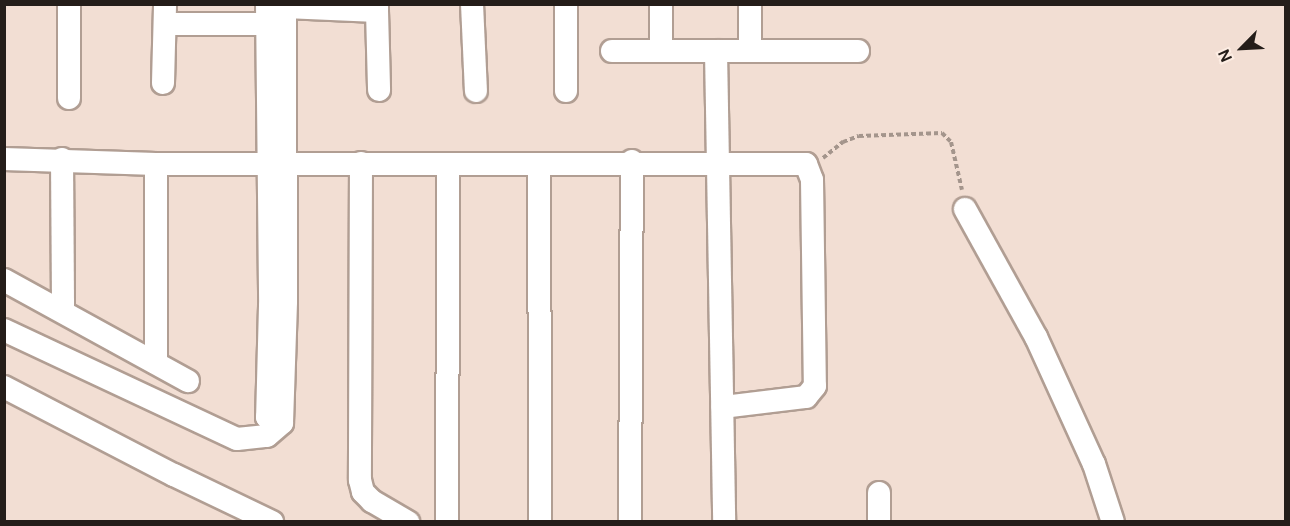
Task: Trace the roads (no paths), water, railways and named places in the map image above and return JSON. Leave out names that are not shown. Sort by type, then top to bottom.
[{"type":"street","points":[[69,4],[69,98]]},
{"type":"street","points":[[472,4],[476,91]]},
{"type":"street","points":[[566,4],[566,91]]},
{"type":"street","points":[[661,4],[661,51]]},
{"type":"street","points":[[750,4],[750,51]]},
{"type":"street","points":[[163,83],[165,14],[377,8],[379,90]]},
{"type":"street","points":[[4,330],[237,440],[267,436],[274,426],[285,419],[277,162],[276,10]]},
{"type":"street","points":[[612,51],[858,51]]},
{"type":"street","points":[[716,51],[720,162],[724,522]]},
{"type":"street","points":[[4,159],[62,159],[156,164],[277,162],[538,165],[632,161],[806,164],[810,169],[815,386],[806,397],[723,407]]},
{"type":"street","points":[[62,159],[63,310]]},
{"type":"street","points":[[630,522],[632,161]]},
{"type":"street","points":[[361,163],[360,480],[372,501],[408,522]]},
{"type":"street","points":[[156,164],[156,362]]},
{"type":"street","points":[[447,522],[448,164]]},
{"type":"street","points":[[538,165],[540,522]]},
{"type":"street","points":[[965,209],[1036,337],[1094,464],[1113,522]]},
{"type":"street","points":[[4,279],[188,381]]},
{"type":"street","points":[[4,387],[174,475],[272,522]]},
{"type":"street","points":[[879,492],[879,522]]}]
